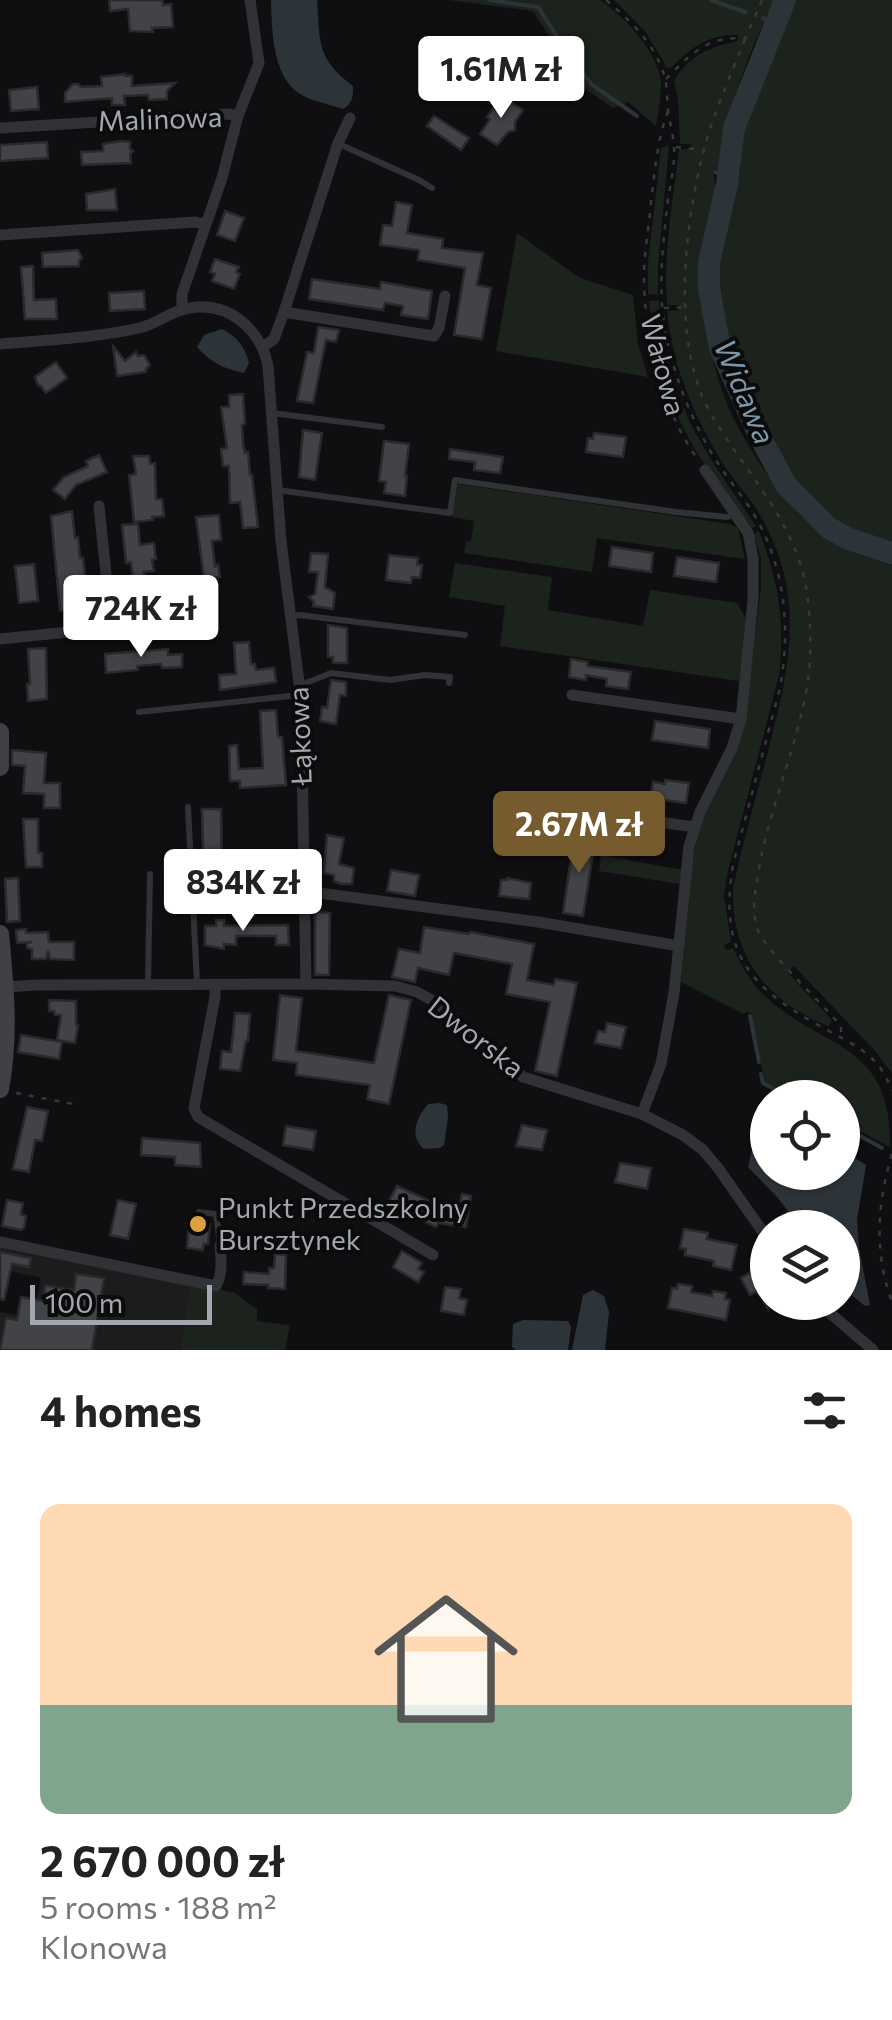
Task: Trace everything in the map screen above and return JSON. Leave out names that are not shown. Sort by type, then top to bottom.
[{"type":"street","points":[[238,116],[254,92],[260,56],[250,0]]},
{"type":"street","name":"Malinowa","points":[[0,128],[238,116],[222,178],[182,294],[182,310]]},
{"type":"street","points":[[0,344],[142,328],[182,310],[206,308],[237,318],[251,328],[264,347],[274,338],[284,312],[340,137],[350,118]]},
{"type":"street","points":[[0,235],[205,224]]},
{"type":"street","points":[[284,312],[434,336],[440,328],[445,296]]},
{"type":"street","name":"Łąkowa","points":[[264,347],[300,690],[306,984]]},
{"type":"street","points":[[642,1114],[661,1064],[674,993],[689,846],[741,720],[754,558],[748,533],[705,470]]},
{"type":"street","points":[[0,639],[108,625],[100,506]]},
{"type":"street","points":[[572,695],[741,720]]},
{"type":"street","points":[[0,732],[0,767]]},
{"type":"street","points":[[644,820],[695,827]]},
{"type":"street","points":[[304,891],[538,922],[679,946]]},
{"type":"street","points":[[0,934],[6,1049],[4,1090]]},
{"type":"street","name":"Dworska","points":[[3,979],[395,986],[417,992],[437,1003],[522,1077],[672,1127],[703,1150],[750,1213]]},
{"type":"street","points":[[216,984],[194,1108],[198,1118],[433,1255]]},
{"type":"street","points":[[0,1242],[216,1286],[220,1245]]},
{"type":"street","points":[[837,1320],[873,1350]]},
{"type":"lane","points":[[340,137],[432,188]]},
{"type":"lane","points":[[271,413],[382,427]]},
{"type":"lane","points":[[276,490],[450,513],[455,480],[676,512],[727,517],[737,514]]},
{"type":"lane","points":[[290,616],[465,635]]},
{"type":"lane","points":[[108,625],[117,629],[190,622]]},
{"type":"lane","points":[[139,712],[300,690],[331,672],[390,680],[437,675],[450,678],[450,682]]},
{"type":"lane","points":[[188,808],[198,984]]},
{"type":"lane","points":[[148,984],[150,874]]},
{"type":"lane","points":[[199,1212],[216,1214],[220,1245]]},
{"type":"path","points":[[606,0],[643,36],[666,80],[674,147],[662,250],[663,308],[675,374],[702,439],[760,526],[786,609],[780,688],[731,875],[728,905],[735,944],[750,973],[768,994],[869,1053],[892,1091]]},
{"type":"path","points":[[762,0],[704,150],[683,279],[687,336],[708,410],[774,506],[796,552],[808,597],[810,653],[806,691],[764,844],[753,902],[758,930],[768,946],[841,1026],[841,1038]]},
{"type":"path","points":[[666,80],[699,47],[726,39],[745,39]]},
{"type":"path","name":"Wałowa","points":[[668,111],[656,158],[647,238],[646,318],[666,396],[689,447],[705,470]]},
{"type":"path","points":[[674,147],[704,150]]},
{"type":"path","points":[[663,308],[685,307]]},
{"type":"path","points":[[724,948],[735,944]]},
{"type":"path","points":[[4,1090],[74,1104]]},
{"type":"path","points":[[892,1154],[879,1214],[880,1258],[892,1302]]},
{"type":"shaded area","points":[[271,0],[317,0],[326,58],[353,86],[352,99],[343,109],[307,98],[289,84],[275,50]]},
{"type":"shaded area","points":[[449,0],[600,0],[630,26],[655,61],[661,85],[656,126],[628,102],[613,108],[581,86],[533,11]]},
{"type":"shaded area","points":[[614,0],[775,0],[755,41],[733,104],[720,171],[713,174],[715,200],[700,271],[700,298],[725,399],[773,483],[803,518],[823,533],[892,561],[892,1073],[794,966],[787,972],[831,1019],[828,1026],[806,1016],[770,989],[756,973],[738,935],[733,888],[785,680],[790,635],[787,589],[780,558],[766,526],[714,449],[687,392],[670,332],[667,311],[679,310],[679,305],[667,305],[666,266],[679,149],[692,149],[691,144],[680,144],[674,81],[693,58],[738,41],[738,35],[702,43],[667,68],[645,31]]},
{"type":"shaded area","points":[[796,0],[892,0],[892,544],[851,530],[819,511],[797,489],[753,409],[745,372],[727,343],[720,315],[715,278],[740,171],[743,131]]},
{"type":"shaded area","points":[[669,145],[658,295],[648,294],[661,148]]},
{"type":"shaded area","points":[[517,233],[580,278],[633,295],[638,344],[648,377],[496,351]]},
{"type":"shaded area","points":[[659,300],[668,354],[684,408],[707,452],[756,526],[750,529],[699,455],[676,411],[663,375],[649,301]]},
{"type":"shaded area","points":[[222,329],[245,352],[249,363],[244,373],[218,364],[197,347],[204,335]]},
{"type":"shaded area","points":[[458,484],[730,524],[738,528],[745,559],[597,538],[592,572],[464,553],[466,542],[471,541],[474,521],[452,517]]},
{"type":"shaded area","points":[[759,531],[771,567],[781,619],[781,655],[727,875],[724,896],[731,942],[724,945],[726,950],[733,948],[768,999],[851,1053],[867,1068],[880,1087],[888,1113],[890,1147],[860,1131],[860,1080],[765,1080],[751,1013],[744,1014],[681,982],[692,864],[700,823],[745,717],[761,589],[761,558],[753,534]]},
{"type":"shaded area","points":[[455,563],[552,577],[548,610],[643,626],[650,590],[737,603],[746,619],[739,681],[500,646],[505,606],[449,597]]},
{"type":"shaded area","points":[[601,855],[683,870],[680,884],[599,871]]},
{"type":"shaded area","points":[[428,1104],[447,1105],[444,1145],[424,1149],[416,1138],[418,1121]]},
{"type":"shaded area","points":[[860,1161],[866,1165],[859,1210],[787,1210],[770,1190],[860,1190]]},
{"type":"shaded area","points":[[0,1246],[190,1283],[180,1350],[0,1350],[0,1312],[33,1317],[41,1278],[0,1269]]},
{"type":"shaded area","points":[[860,1253],[870,1305],[860,1302]]},
{"type":"shaded area","points":[[190,1283],[235,1293],[257,1309],[257,1321],[290,1325],[285,1350],[180,1350]]},
{"type":"shaded area","points":[[593,1290],[604,1296],[609,1312],[605,1350],[572,1350],[583,1295]]},
{"type":"shaded area","points":[[523,1320],[568,1321],[568,1350],[516,1350],[512,1347],[513,1324]]},
{"type":"building","points":[[109,0],[162,0],[163,5],[171,4],[173,27],[152,28],[153,32],[130,31],[128,9],[110,11]]},
{"type":"building","points":[[132,76],[132,86],[175,83],[167,91],[167,99],[124,96],[125,105],[112,105],[112,98],[65,102],[65,93],[73,84],[102,86],[101,77]]},
{"type":"building","points":[[37,87],[39,109],[11,111],[9,90]]},
{"type":"building","points":[[505,98],[523,110],[515,130],[497,145],[480,134],[493,108],[496,110]]},
{"type":"building","points":[[434,116],[469,138],[461,150],[427,126]]},
{"type":"building","points":[[47,142],[48,158],[0,161],[0,145]]},
{"type":"building","points":[[130,142],[131,163],[82,165],[81,152],[103,151],[103,144]]},
{"type":"building","points":[[115,189],[117,210],[87,210],[86,194]]},
{"type":"building","points":[[396,202],[412,205],[407,233],[443,239],[442,248],[483,253],[477,285],[491,288],[482,339],[454,335],[465,268],[418,260],[419,250],[380,245],[383,225],[392,226]]},
{"type":"building","points":[[225,211],[244,218],[235,241],[217,235]]},
{"type":"building","points":[[78,250],[82,258],[79,266],[43,267],[42,253]]},
{"type":"building","points":[[215,259],[239,267],[234,289],[212,281],[215,274],[210,272]]},
{"type":"building","points":[[33,266],[34,300],[56,299],[57,319],[25,319],[21,267]]},
{"type":"building","points":[[312,279],[380,289],[381,282],[432,291],[428,319],[401,315],[403,306],[385,303],[383,310],[309,299]]},
{"type":"building","points":[[144,291],[145,309],[110,311],[109,293]]},
{"type":"building","points":[[318,327],[339,330],[336,342],[326,340],[313,403],[297,401],[307,352],[314,353]]},
{"type":"building","points":[[113,346],[125,361],[136,352],[138,356],[144,355],[150,365],[146,372],[117,376]]},
{"type":"building","points":[[56,362],[67,378],[46,393],[35,377]]},
{"type":"building","points":[[243,394],[243,444],[245,453],[248,452],[258,527],[243,528],[240,502],[230,503],[229,466],[223,466],[221,449],[227,448],[221,407],[229,407],[229,395]]},
{"type":"building","points":[[303,430],[322,433],[315,480],[299,477]]},
{"type":"building","points":[[594,433],[626,437],[623,457],[586,452],[588,438],[593,439]]},
{"type":"building","points":[[384,441],[409,444],[405,496],[384,493],[386,482],[379,481]]},
{"type":"building","points":[[450,449],[503,457],[500,473],[474,470],[475,462],[449,459]]},
{"type":"building","points":[[99,455],[107,472],[76,485],[65,499],[53,490],[64,477],[88,466],[86,461]]},
{"type":"building","points":[[133,456],[149,456],[150,464],[155,463],[156,499],[162,499],[164,516],[134,522],[129,475],[136,474]]},
{"type":"building","points":[[72,511],[89,608],[60,611],[51,516]]},
{"type":"building","points":[[219,515],[221,540],[212,541],[220,577],[204,579],[196,517]]},
{"type":"building","points":[[138,524],[140,545],[154,543],[154,571],[144,572],[146,591],[153,590],[153,614],[138,615],[136,600],[129,601],[127,589],[134,588],[131,562],[126,563],[122,525]]},
{"type":"building","points":[[612,547],[653,553],[651,572],[609,566]]},
{"type":"building","points":[[311,553],[328,554],[325,587],[335,593],[333,609],[313,606],[309,597],[315,594],[318,572],[309,572]]},
{"type":"building","points":[[389,555],[418,558],[417,565],[422,565],[420,578],[412,577],[411,583],[386,580]]},
{"type":"building","points":[[677,557],[719,563],[716,582],[674,576]]},
{"type":"building","points":[[34,564],[38,601],[19,603],[15,566]]},
{"type":"building","points":[[328,625],[347,628],[347,663],[333,663],[333,657],[328,657]]},
{"type":"building","points":[[249,642],[251,664],[255,664],[256,670],[274,668],[276,682],[220,690],[219,675],[236,674],[234,643]]},
{"type":"building","points":[[46,648],[47,699],[28,701],[28,649]]},
{"type":"building","points":[[168,649],[168,655],[182,654],[182,667],[162,668],[161,664],[106,673],[105,654]]},
{"type":"building","points":[[571,659],[588,662],[587,666],[631,672],[628,689],[606,686],[607,679],[569,677]]},
{"type":"building","points":[[331,680],[346,682],[346,696],[340,695],[336,724],[320,721],[322,707],[327,708]]},
{"type":"building","points":[[276,710],[286,785],[240,788],[240,781],[230,781],[229,746],[237,745],[239,769],[263,768],[260,711]]},
{"type":"building","points":[[655,721],[710,729],[708,748],[652,740]]},
{"type":"building","points":[[12,750],[46,753],[44,783],[60,783],[60,808],[44,808],[44,794],[23,793],[25,766],[12,765]]},
{"type":"building","points":[[665,780],[689,783],[686,803],[651,795],[653,782],[665,784]]},
{"type":"building","points":[[202,809],[221,809],[220,898],[204,898]]},
{"type":"building","points":[[23,819],[38,819],[42,867],[26,867]]},
{"type":"building","points":[[327,835],[344,838],[339,864],[354,868],[352,884],[341,884],[334,881],[334,875],[324,873]]},
{"type":"building","points":[[574,837],[595,841],[583,916],[563,913]]},
{"type":"building","points":[[247,861],[287,862],[287,882],[247,886]]},
{"type":"building","points":[[391,870],[419,875],[415,896],[387,891]]},
{"type":"building","points":[[18,878],[20,921],[7,922],[5,879]]},
{"type":"building","points":[[501,880],[531,883],[529,899],[499,896]]},
{"type":"building","points":[[315,912],[330,913],[329,975],[315,975]]},
{"type":"building","points":[[216,920],[224,920],[224,926],[288,925],[289,945],[276,945],[276,936],[236,936],[236,945],[224,944],[224,949],[205,945],[205,926],[216,926]]},
{"type":"building","points":[[424,927],[534,944],[527,980],[554,985],[555,979],[577,983],[557,1076],[535,1071],[550,1002],[506,994],[512,964],[454,953],[449,975],[418,968],[415,982],[392,977],[399,949],[420,953]]},
{"type":"building","points":[[26,929],[26,933],[48,932],[49,942],[74,942],[74,960],[50,959],[48,951],[46,959],[32,959],[27,943],[32,942],[17,943],[16,930]]},
{"type":"building","points":[[280,995],[302,998],[296,1051],[374,1063],[389,995],[411,1000],[389,1104],[367,1099],[370,1085],[296,1075],[297,1063],[273,1060]]},
{"type":"building","points":[[49,1000],[76,1001],[75,1043],[57,1040],[61,1015],[49,1011]]},
{"type":"building","points":[[235,1013],[250,1014],[240,1071],[220,1069],[222,1051],[231,1052]]},
{"type":"building","points":[[607,1023],[626,1027],[621,1048],[595,1043],[598,1031],[605,1032]]},
{"type":"building","points":[[21,1035],[62,1042],[59,1059],[18,1052]]},
{"type":"building","points":[[27,1107],[48,1111],[42,1141],[35,1140],[29,1172],[13,1169]]},
{"type":"building","points":[[522,1125],[547,1130],[542,1150],[516,1146]]},
{"type":"building","points":[[286,1126],[316,1131],[313,1150],[283,1145]]},
{"type":"building","points":[[142,1138],[200,1143],[201,1167],[175,1165],[175,1157],[141,1155]]},
{"type":"building","points":[[620,1163],[651,1168],[647,1189],[615,1182]]},
{"type":"building","points":[[397,1186],[454,1212],[462,1194],[471,1196],[466,1227],[438,1223],[436,1227],[403,1211],[400,1216],[390,1211],[387,1205]]},
{"type":"building","points":[[7,1200],[23,1203],[21,1214],[26,1216],[21,1230],[2,1226]]},
{"type":"building","points":[[118,1200],[136,1204],[128,1239],[110,1235]]},
{"type":"building","points":[[189,1221],[210,1224],[208,1244],[204,1244],[203,1250],[187,1248]]},
{"type":"building","points":[[684,1229],[708,1233],[707,1239],[737,1245],[731,1270],[713,1266],[714,1261],[685,1255],[686,1249],[680,1248]]},
{"type":"building","points":[[402,1251],[422,1263],[418,1269],[424,1272],[418,1282],[393,1267]]},
{"type":"building","points":[[0,1252],[31,1258],[29,1267],[12,1264],[4,1300],[0,1299]]},
{"type":"building","points":[[275,1254],[286,1255],[285,1289],[243,1284],[244,1272],[269,1274],[269,1268],[274,1268]]},
{"type":"building","points":[[750,1272],[750,1295],[741,1278]]},
{"type":"building","points":[[76,1274],[104,1278],[92,1350],[0,1350],[6,1318],[17,1320],[21,1297],[43,1301],[45,1285],[74,1290]]},
{"type":"building","points":[[678,1284],[692,1286],[691,1292],[712,1296],[713,1291],[726,1293],[725,1299],[730,1300],[726,1320],[668,1308],[672,1288],[677,1289]]},
{"type":"building","points":[[445,1287],[461,1289],[459,1298],[467,1300],[464,1315],[441,1311]]},
{"type":"waterway","points":[[489,0],[538,7],[591,84],[637,116]]},
{"type":"waterway","points":[[711,0],[745,12]]},
{"type":"waterway","name":"Widawa","points":[[785,0],[734,128],[727,184],[709,262],[709,287],[720,348],[786,485],[829,528],[892,553]]},
{"type":"waterway","points":[[763,18],[776,24]]},
{"type":"waterway","points":[[715,172],[728,179]]},
{"type":"waterway","points":[[750,1016],[759,1062]]},
{"type":"waterway","points":[[761,1074],[762,1080]]},
{"type":"waterway","points":[[860,1136],[882,1148]]},
{"type":"place","name":"Punkt Przedszkolny Bursztynek","points":[[198,1224]]}]
